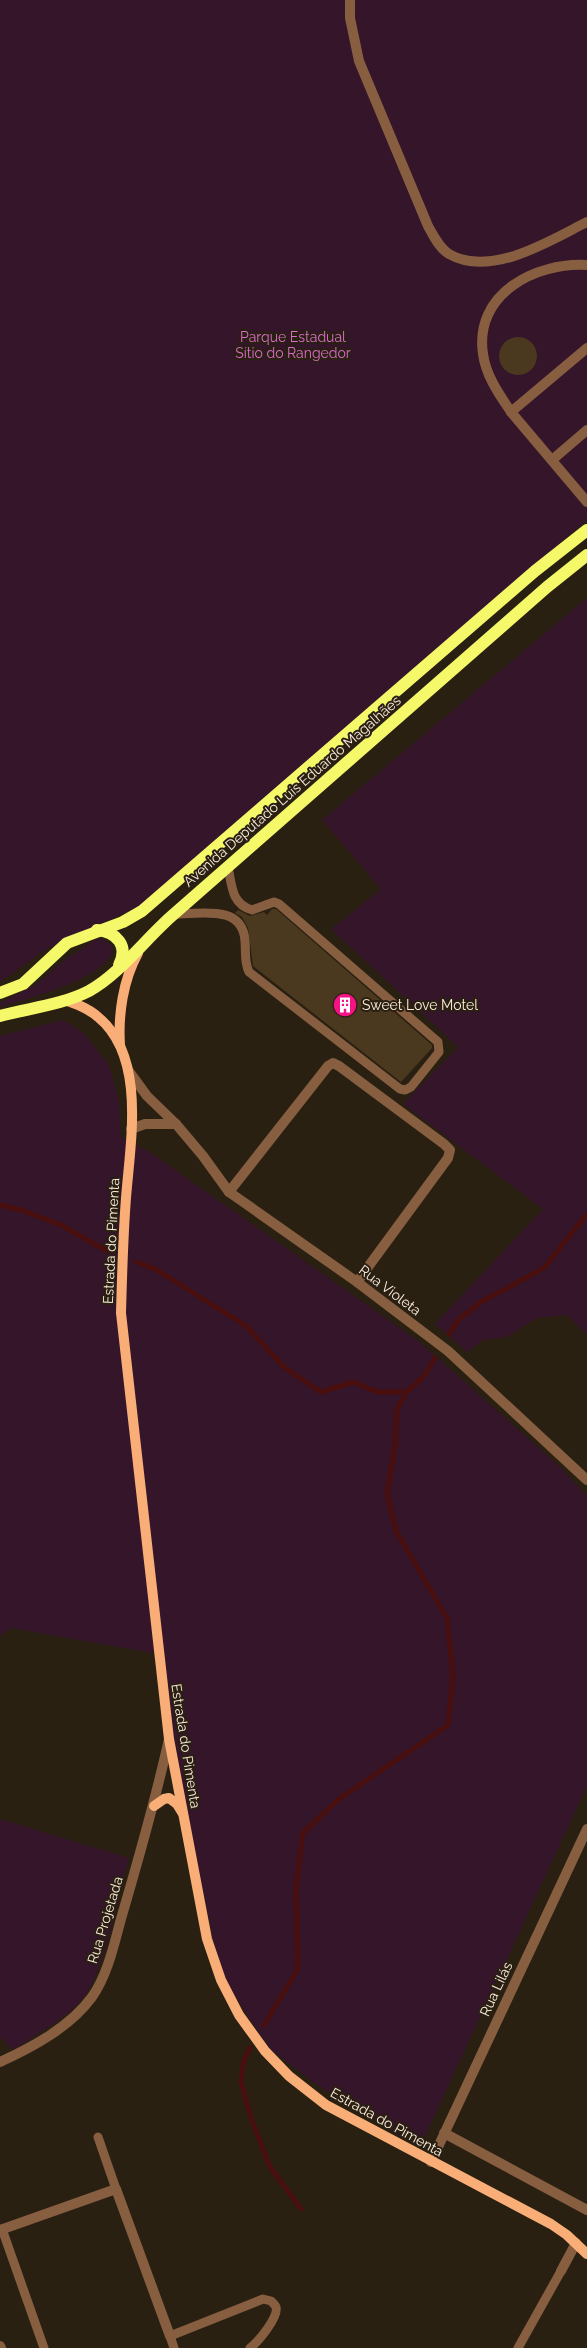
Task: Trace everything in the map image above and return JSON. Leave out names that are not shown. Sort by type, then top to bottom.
[{"type":"main road","name":"Avenida Deputado Luís Eduardo Magalhães","points":[[0,993],[23,984],[67,943],[97,930],[124,922],[142,911],[527,578],[587,530]]},
{"type":"main road","name":"Avenida Deputado Luís Eduardo Magalhães","points":[[0,1016],[64,1000],[88,991],[116,970],[174,914],[547,587],[587,555]]},
{"type":"main road","points":[[97,930],[111,933],[121,943],[123,952],[116,970]]},
{"type":"main road","name":"Estrada do Pimenta","points":[[121,1049],[120,1024],[126,986],[131,967],[144,942]]},
{"type":"main road","name":"Estrada do Pimenta","points":[[64,1000],[86,1009],[99,1017],[121,1049],[128,1070],[133,1102],[122,1250],[122,1313],[168,1739],[207,1939],[215,1965],[239,2015],[265,2051],[288,2076],[326,2105],[551,2224],[583,2247]]},
{"type":"main road","points":[[154,1806],[168,1798],[177,1804],[183,1814]]},
{"type":"street","points":[[350,0],[350,18],[359,61],[428,226],[447,253],[467,260],[493,261],[529,251],[587,222]]},
{"type":"street","points":[[587,265],[573,264],[542,271],[523,278],[508,288],[494,303],[483,328],[483,353],[489,378],[511,412],[587,502]]},
{"type":"street","points":[[511,412],[587,348]]},
{"type":"street","points":[[552,460],[587,430]]},
{"type":"street","points":[[229,1192],[328,1066],[333,1063],[339,1066],[450,1150],[448,1158],[357,1282]]},
{"type":"street","name":"Rua Violeta","points":[[128,1070],[147,1096],[176,1124],[211,1166],[229,1192],[357,1282],[448,1351],[587,1480]]},
{"type":"street","points":[[131,1129],[145,1124],[176,1124]]},
{"type":"street","name":"Rua Projetada","points":[[0,2062],[26,2050],[55,2031],[76,2015],[92,1996],[111,1954],[154,1806],[168,1739]]},
{"type":"street","name":"Rua Lilás","points":[[431,2162],[587,1828]]},
{"type":"street","points":[[444,2133],[587,2210]]},
{"type":"street","points":[[1,2230],[116,2189],[170,2336]]},
{"type":"street","points":[[561,2271],[583,2247]]},
{"type":"lane","points":[[174,914],[227,914],[236,919],[242,926],[245,965],[249,972],[400,1089],[405,1090],[411,1087],[439,1052],[438,1042],[279,904],[274,902],[252,910],[239,904],[234,898],[228,867]]},
{"type":"lane","points":[[98,2137],[116,2189]]},
{"type":"lane","points":[[1,2230],[44,2348]]},
{"type":"lane","points":[[518,2348],[561,2271]]},
{"type":"lane","points":[[174,2348],[170,2336],[263,2299],[271,2300],[276,2307],[276,2314],[262,2336],[250,2348]]},
{"type":"green space","name":"Parque Estadual Sítio do Rangedor","points":[[0,0],[587,0],[587,520],[139,906],[50,947],[0,982]]},
{"type":"green space","points":[[587,598],[587,1335],[567,1315],[537,1318],[507,1337],[483,1340],[467,1352],[435,1324],[543,1209],[403,1104],[458,1047],[331,929],[381,889],[322,820]]},
{"type":"green space","points":[[96,939],[102,939],[111,945],[113,952],[105,963],[93,972],[62,987],[0,1007],[0,1003],[37,984],[62,962]]},
{"type":"green space","points":[[63,1020],[84,1033],[109,1065],[119,1101],[121,1137],[151,1153],[420,1342],[559,1466],[587,1496],[587,1786],[420,2147],[314,2083],[270,2049],[241,2006],[219,1968],[171,1735],[164,1655],[11,1628],[0,1636],[0,1036]]},
{"type":"green space","points":[[0,1819],[129,1858],[110,1934],[97,1974],[89,1990],[74,2008],[13,2050],[0,2037]]},
{"type":"building","points":[[518,337],[531,343],[537,356],[531,369],[518,375],[505,369],[499,356],[505,343]]},
{"type":"building","name":"Sweet Love Motel","points":[[272,909],[276,909],[432,1045],[432,1048],[401,1082],[253,966],[248,928],[242,917],[235,913],[238,910],[250,916],[264,912],[267,915]]},
{"type":"waterway","points":[[0,1205],[24,1211],[61,1225],[107,1251]]},
{"type":"waterway","points":[[449,1334],[458,1320],[481,1302],[544,1268],[587,1214]]},
{"type":"waterway","points":[[137,1262],[155,1269],[246,1326],[285,1368],[321,1392],[353,1382],[377,1392],[407,1392],[423,1377],[435,1358]]},
{"type":"waterway","points":[[264,2025],[298,1969],[296,1887],[303,1833],[339,1799],[448,1725],[453,1676],[447,1618],[396,1531],[387,1493],[395,1446],[397,1409],[407,1392]]},
{"type":"waterway","points":[[250,2048],[244,2060],[241,2082],[252,2121],[270,2167],[301,2209]]},
{"type":"place","name":"Sweet Love Motel","points":[[345,1005]]}]
